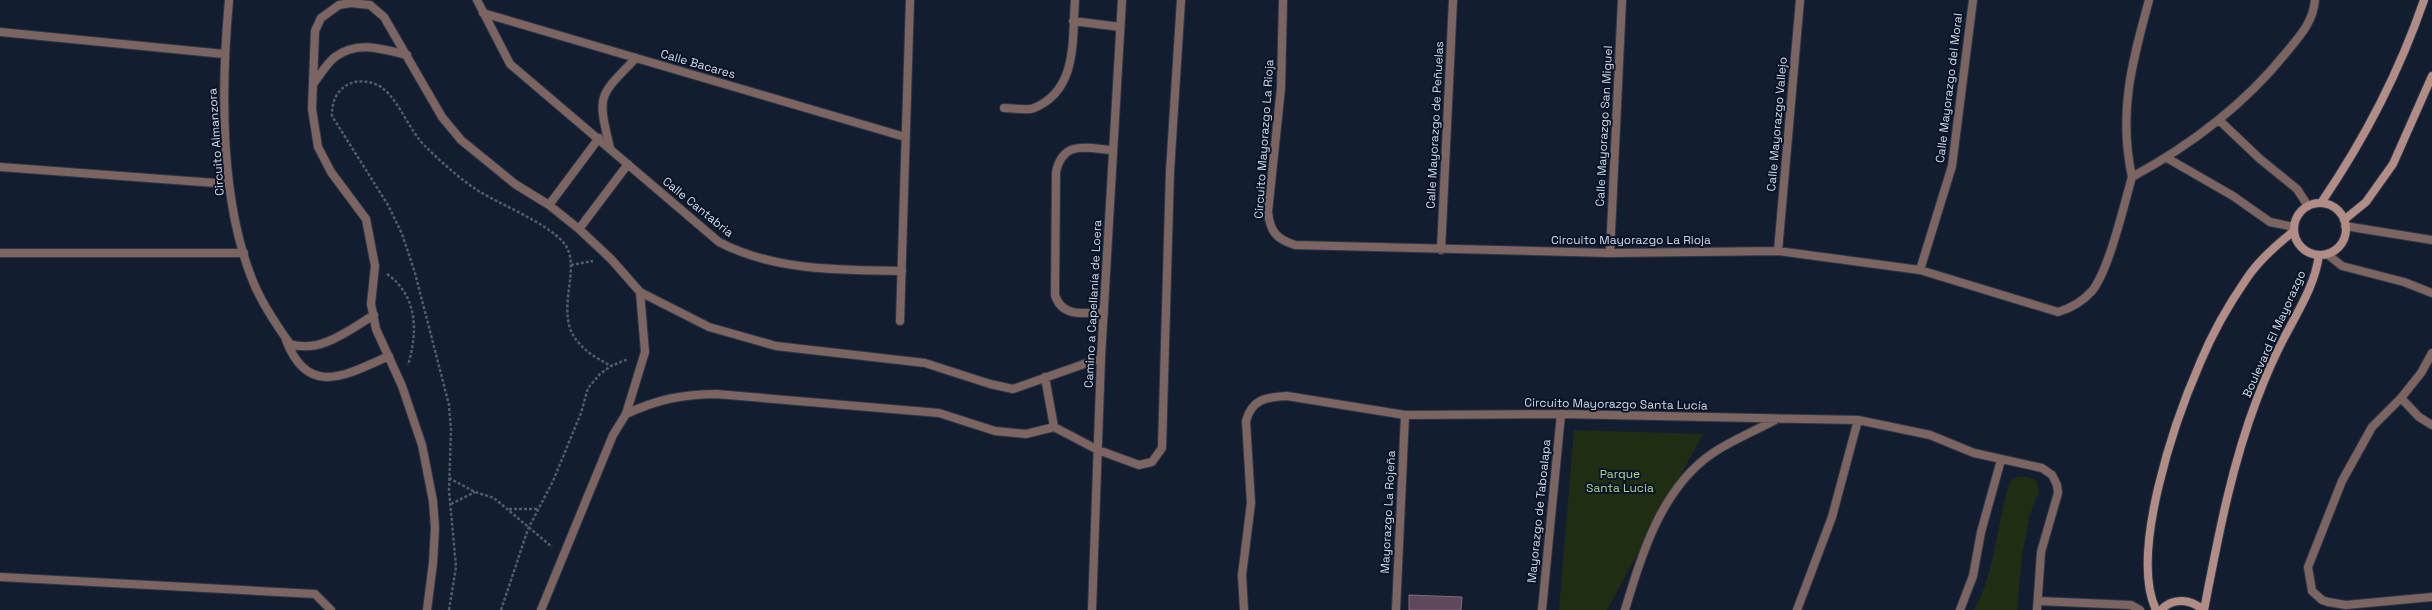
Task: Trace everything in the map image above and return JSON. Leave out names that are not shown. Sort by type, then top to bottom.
[{"type":"street","name":"Circuito Almanzora","points":[[229,0],[224,54],[224,115],[229,184],[244,253],[252,279],[285,338],[293,359],[314,376],[325,378],[353,372],[389,356]]},
{"type":"street","name":"Calle Cantabria","points":[[477,0],[510,64],[599,138],[718,242],[735,251],[796,266],[902,271]]},
{"type":"street","points":[[900,321],[910,0]]},
{"type":"street","points":[[1004,108],[1033,109],[1056,95],[1069,72],[1075,0]]},
{"type":"street","name":"Camino a Capellanía de Loera","points":[[1092,610],[1101,358],[1122,0]]},
{"type":"street","points":[[626,414],[654,401],[682,395],[716,394],[939,413],[995,431],[1026,434],[1054,427],[1098,450],[1139,465],[1152,462],[1162,448],[1170,171],[1181,0]]},
{"type":"street","name":"Circuito Mayorazgo La Rioja","points":[[1283,0],[1281,88],[1268,212],[1269,226],[1284,241],[1295,245],[1441,250],[1610,253],[1778,251],[1920,270],[2058,312],[2073,307],[2093,289],[2099,278],[2121,215],[2132,177],[2126,149],[2127,100],[2133,61],[2149,0]]},
{"type":"street","name":"Calle Mayorazgo de Peñuelas","points":[[1441,250],[1453,0]]},
{"type":"street","name":"Calle Mayorazgo San Miguel","points":[[1610,253],[1622,0]]},
{"type":"street","name":"Calle Mayorazgo Vallejo","points":[[1778,251],[1800,0]]},
{"type":"street","name":"Calle Mayorazgo del Moral","points":[[1920,270],[1952,166],[1973,0]]},
{"type":"street","points":[[2132,177],[2167,158],[2245,99],[2303,32],[2313,17],[2315,0]]},
{"type":"street","points":[[2321,203],[2371,124],[2410,40],[2424,0]]},
{"type":"street","points":[[427,610],[433,563],[433,500],[422,445],[402,386],[376,329],[372,304],[375,266],[366,219],[331,172],[318,147],[312,109],[315,31],[321,18],[339,5],[350,2],[370,5],[384,17],[442,117],[461,140],[515,184],[549,205],[579,229],[611,259],[640,292],[709,327],[776,346],[926,363],[990,384],[1013,389],[1101,358]]},
{"type":"street","name":"Calle Bacares","points":[[483,13],[905,137]]},
{"type":"street","points":[[1073,21],[1120,27]]},
{"type":"street","points":[[0,32],[224,54]]},
{"type":"street","points":[[314,83],[335,56],[354,48],[372,46],[407,55]]},
{"type":"street","points":[[610,148],[602,107],[603,96],[608,86],[636,58]]},
{"type":"street","points":[[2345,223],[2366,202],[2393,164],[2432,76]]},
{"type":"street","points":[[2219,120],[2260,159],[2297,189],[2308,206]]},
{"type":"street","points":[[549,205],[599,138]]},
{"type":"street","points":[[1104,312],[1075,314],[1062,309],[1057,302],[1055,295],[1056,172],[1058,161],[1064,154],[1079,147],[1112,150]]},
{"type":"street","points":[[2167,158],[2233,196],[2270,222],[2294,229]]},
{"type":"street","points":[[579,229],[628,164]]},
{"type":"street","points":[[0,167],[229,184]]},
{"type":"street","points":[[2323,254],[2339,246],[2345,233],[2345,223],[2339,212],[2331,206],[2321,203],[2308,206],[2298,215],[2294,229],[2295,238],[2304,250],[2323,254],[2342,266],[2404,282],[2432,293]]},
{"type":"street","points":[[2345,223],[2432,240]]},
{"type":"street","points":[[2156,610],[2150,598],[2147,575],[2154,510],[2174,437],[2200,363],[2247,278],[2266,254],[2294,229]]},
{"type":"street","points":[[0,253],[244,253]]},
{"type":"street","name":"Boulevard El Mayorazgo","points":[[2204,610],[2225,502],[2239,450],[2260,391],[2279,348],[2305,298],[2323,254]]},
{"type":"street","points":[[541,610],[562,555],[613,435],[626,414],[645,352],[640,292]]},
{"type":"street","points":[[285,338],[290,344],[302,348],[312,347],[331,340],[374,315]]},
{"type":"street","points":[[2432,353],[2421,372],[2401,398],[2372,427],[2342,482],[2315,544],[2308,567],[2308,578],[2312,590],[2322,600],[2346,604],[2432,597]]},
{"type":"street","points":[[1045,377],[1054,427]]},
{"type":"street","name":"Circuito Mayorazgo Santa Lucía","points":[[1244,610],[1242,575],[1251,503],[1246,421],[1250,409],[1259,400],[1266,397],[1287,396],[1405,416],[1561,414],[1858,420],[1930,435],[1974,453],[2042,468],[2052,475],[2057,485],[2056,505],[2041,552],[2037,610]]},
{"type":"street","points":[[2401,398],[2419,417],[2432,424]]},
{"type":"street","name":"Mayorazgo de Taboalapa","points":[[1542,610],[1561,414]]},
{"type":"street","name":"Mayorazgo La Rojeña","points":[[1396,610],[1405,416]]},
{"type":"street","points":[[1625,610],[1639,562],[1658,520],[1677,490],[1697,466],[1713,453],[1776,419]]},
{"type":"street","points":[[1797,610],[1832,517],[1858,420]]},
{"type":"street","points":[[1960,610],[1973,576],[1981,532],[2001,460]]},
{"type":"street","points":[[0,577],[315,594],[331,610]]},
{"type":"street","points":[[2161,610],[2172,602],[2181,600],[2198,605],[2204,610]]},
{"type":"street","points":[[2038,601],[2131,605],[2140,610]]},
{"type":"path","points":[[449,610],[456,567],[449,478],[451,430],[449,405],[415,273],[402,234],[388,205],[332,116],[332,104],[336,95],[350,81],[365,81],[377,84],[387,92],[424,147],[477,190],[563,242],[572,265],[568,291],[568,323],[578,343],[611,366],[600,374],[588,388],[581,412],[553,481],[528,529],[501,610]]},
{"type":"path","points":[[572,265],[611,259]]},
{"type":"path","points":[[375,266],[401,287],[414,312],[415,330],[412,353],[402,386]]},
{"type":"path","points":[[449,478],[475,492],[494,498],[509,509],[528,529],[562,555]]},
{"type":"path","points":[[451,504],[475,492]]},
{"type":"path","points":[[509,509],[538,509]]},
{"type":"green space","name":"Parque Santa Lucia","points":[[1574,430],[1703,434],[1607,610],[1559,610]]},
{"type":"green space","points":[[2017,477],[2028,477],[2036,480],[2039,492],[2030,514],[2022,556],[2017,610],[1974,610],[1987,579],[2010,482]]},
{"type":"building","points":[[1409,595],[1462,597],[1461,610],[1409,610]]}]
